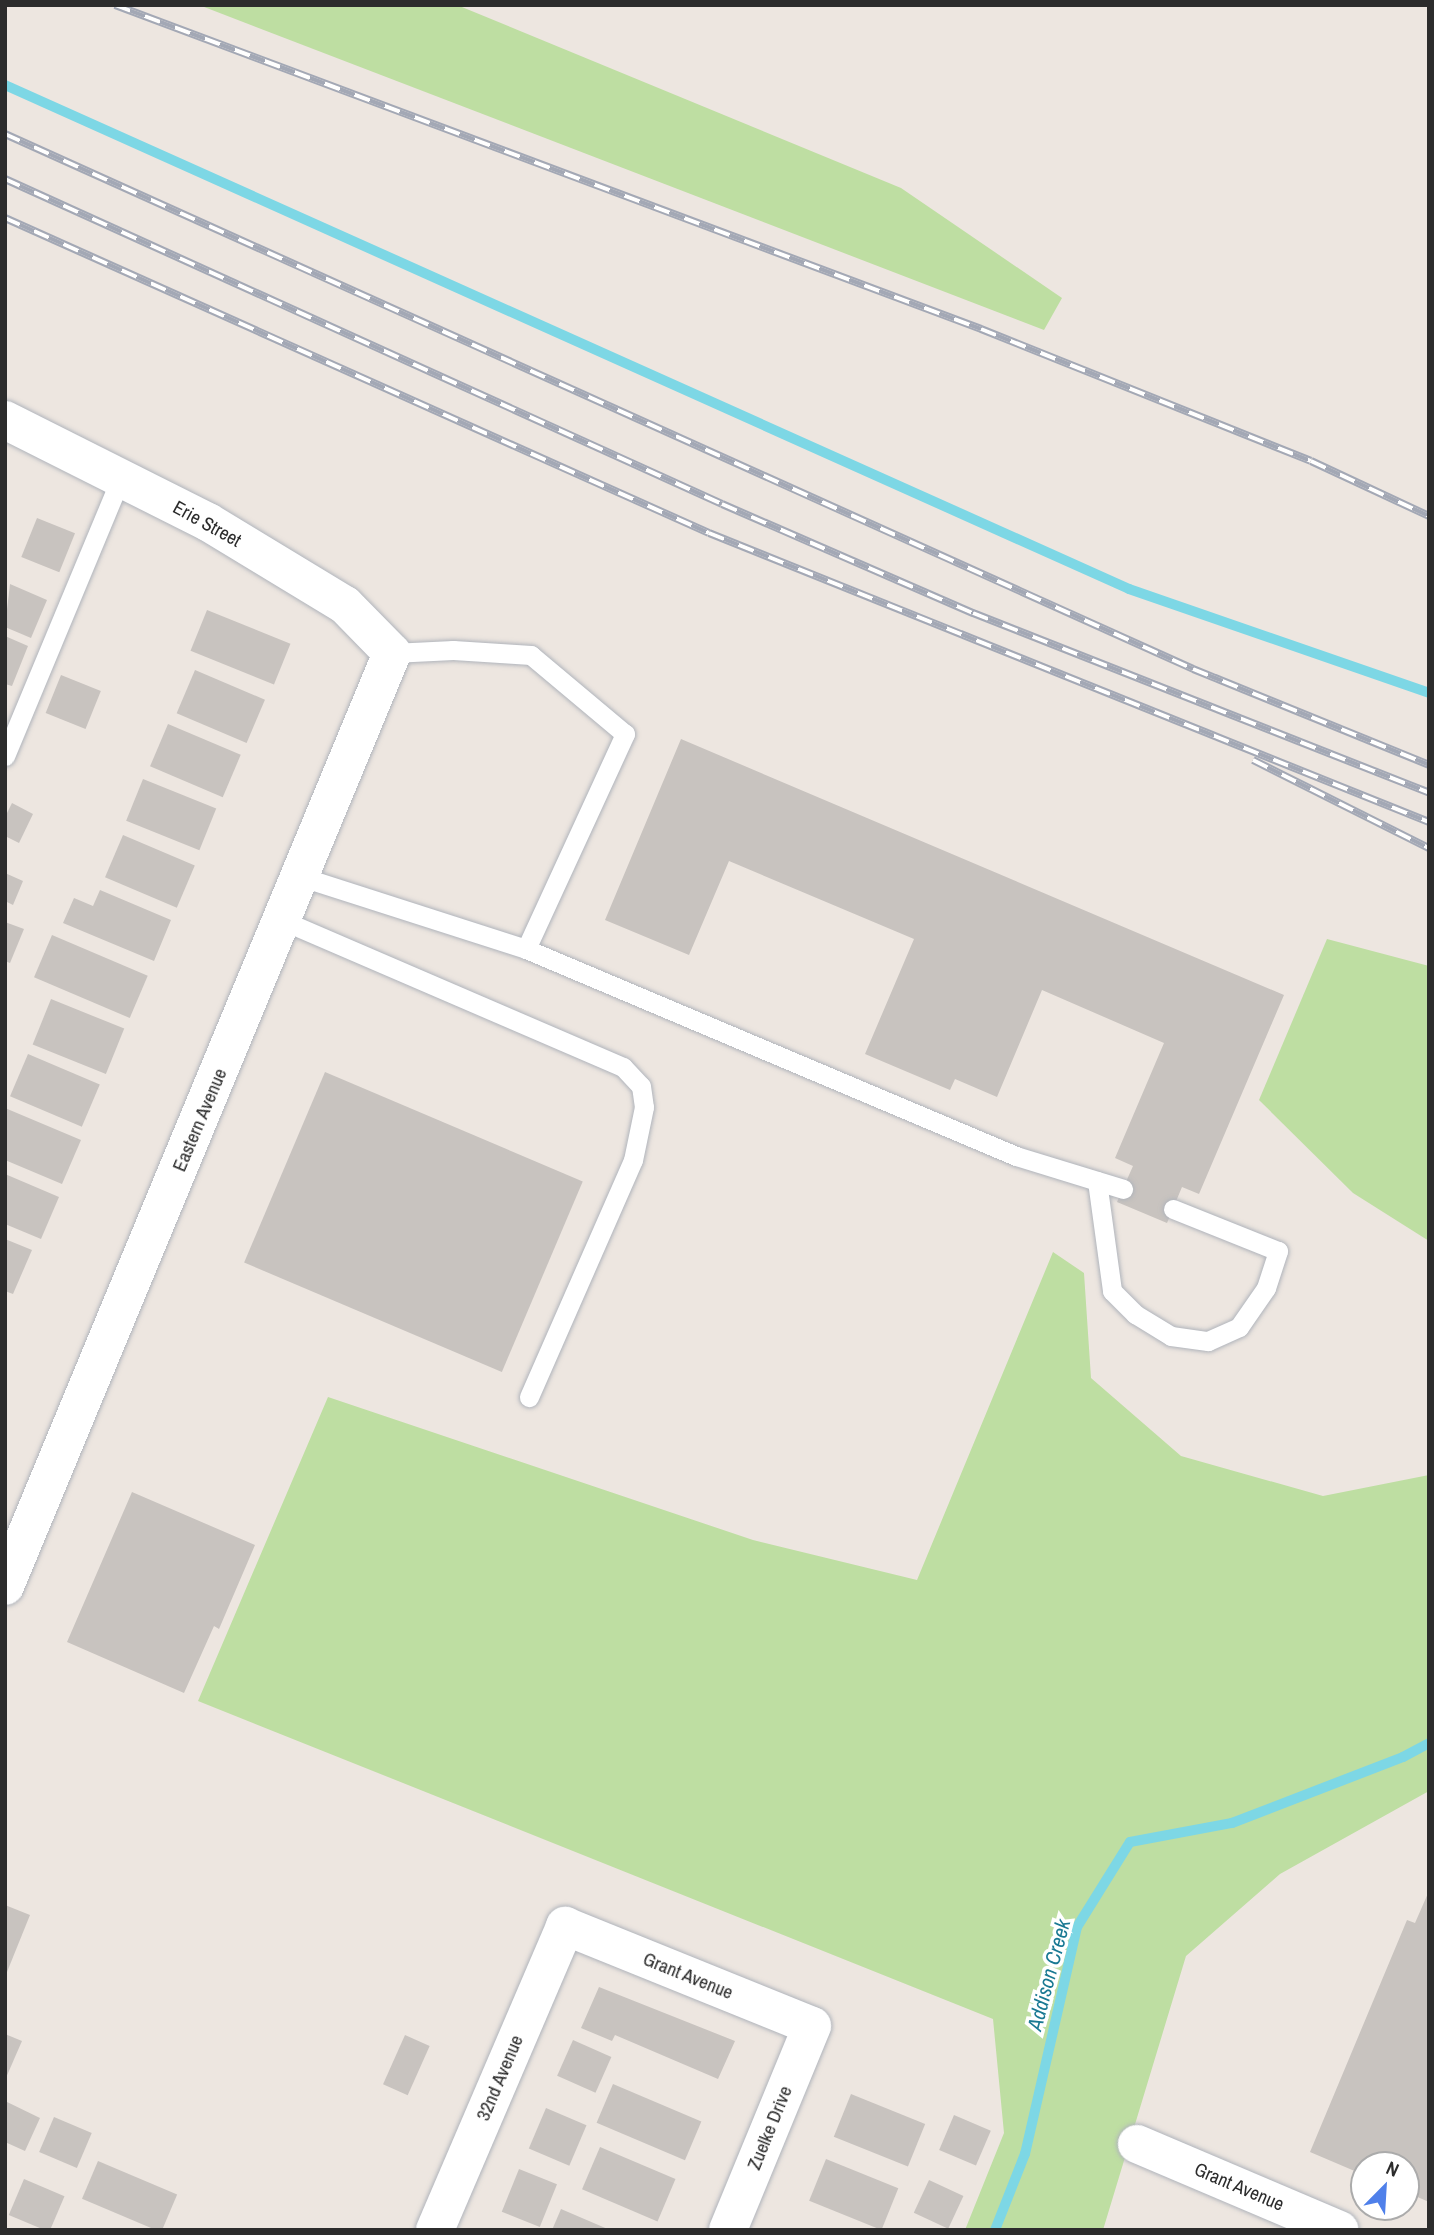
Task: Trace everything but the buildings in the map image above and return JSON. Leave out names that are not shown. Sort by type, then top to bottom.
[{"type":"street","name":"Erie Street","points":[[5,420],[208,522],[345,605],[392,653]]},
{"type":"street","name":"Eastern Avenue","points":[[5,1586],[284,921],[392,653]]},
{"type":"street","name":"Grant Avenue","points":[[565,1926],[812,2026]]},
{"type":"street","name":"32nd Avenue","points":[[435,2230],[565,1926]]},
{"type":"street","name":"Zuelke Drive","points":[[728,2230],[812,2026]]},
{"type":"street","name":"Grant Avenue","points":[[1137,2144],[1340,2230]]},
{"type":"lane","points":[[5,756],[121,478]]},
{"type":"lane","points":[[392,653],[453,650],[531,655],[625,734],[526,948]]},
{"type":"lane","points":[[302,877],[526,948],[1016,1156],[1123,1189]]},
{"type":"lane","points":[[284,921],[624,1067],[641,1086],[644,1107],[633,1160],[528,1396]]},
{"type":"lane","points":[[1097,1181],[1099,1220],[1112,1291],[1135,1314],[1171,1336],[1208,1341],[1239,1326],[1266,1288],[1278,1251],[1173,1209]]},
{"type":"green space","points":[[199,5],[457,5],[901,188],[1062,298],[1044,330]]},
{"type":"green space","points":[[1327,939],[1429,966],[1429,1241],[1353,1193],[1259,1100]]},
{"type":"green space","points":[[1053,1252],[1084,1273],[1091,1378],[1181,1456],[1323,1496],[1429,1475],[1429,1791],[1280,1874],[1186,1956],[1103,2230],[965,2230],[1004,2133],[993,2019],[198,1701],[328,1397],[753,1540],[917,1580]]},
{"type":"waterway","points":[[5,85],[1129,589],[1429,693]]},
{"type":"waterway","name":"Addison Creek","points":[[995,2230],[1025,2154],[1077,1927],[1130,1842],[1232,1823],[1403,1757],[1429,1743]]},
{"type":"railway","points":[[115,5],[981,329],[1311,461],[1429,516]]},
{"type":"railway","points":[[5,134],[1193,669],[1429,765]]},
{"type":"railway","points":[[5,179],[722,504],[973,613],[1429,793]]},
{"type":"railway","points":[[5,218],[709,533],[1429,822]]},
{"type":"railway","points":[[1253,760],[1429,848]]}]
